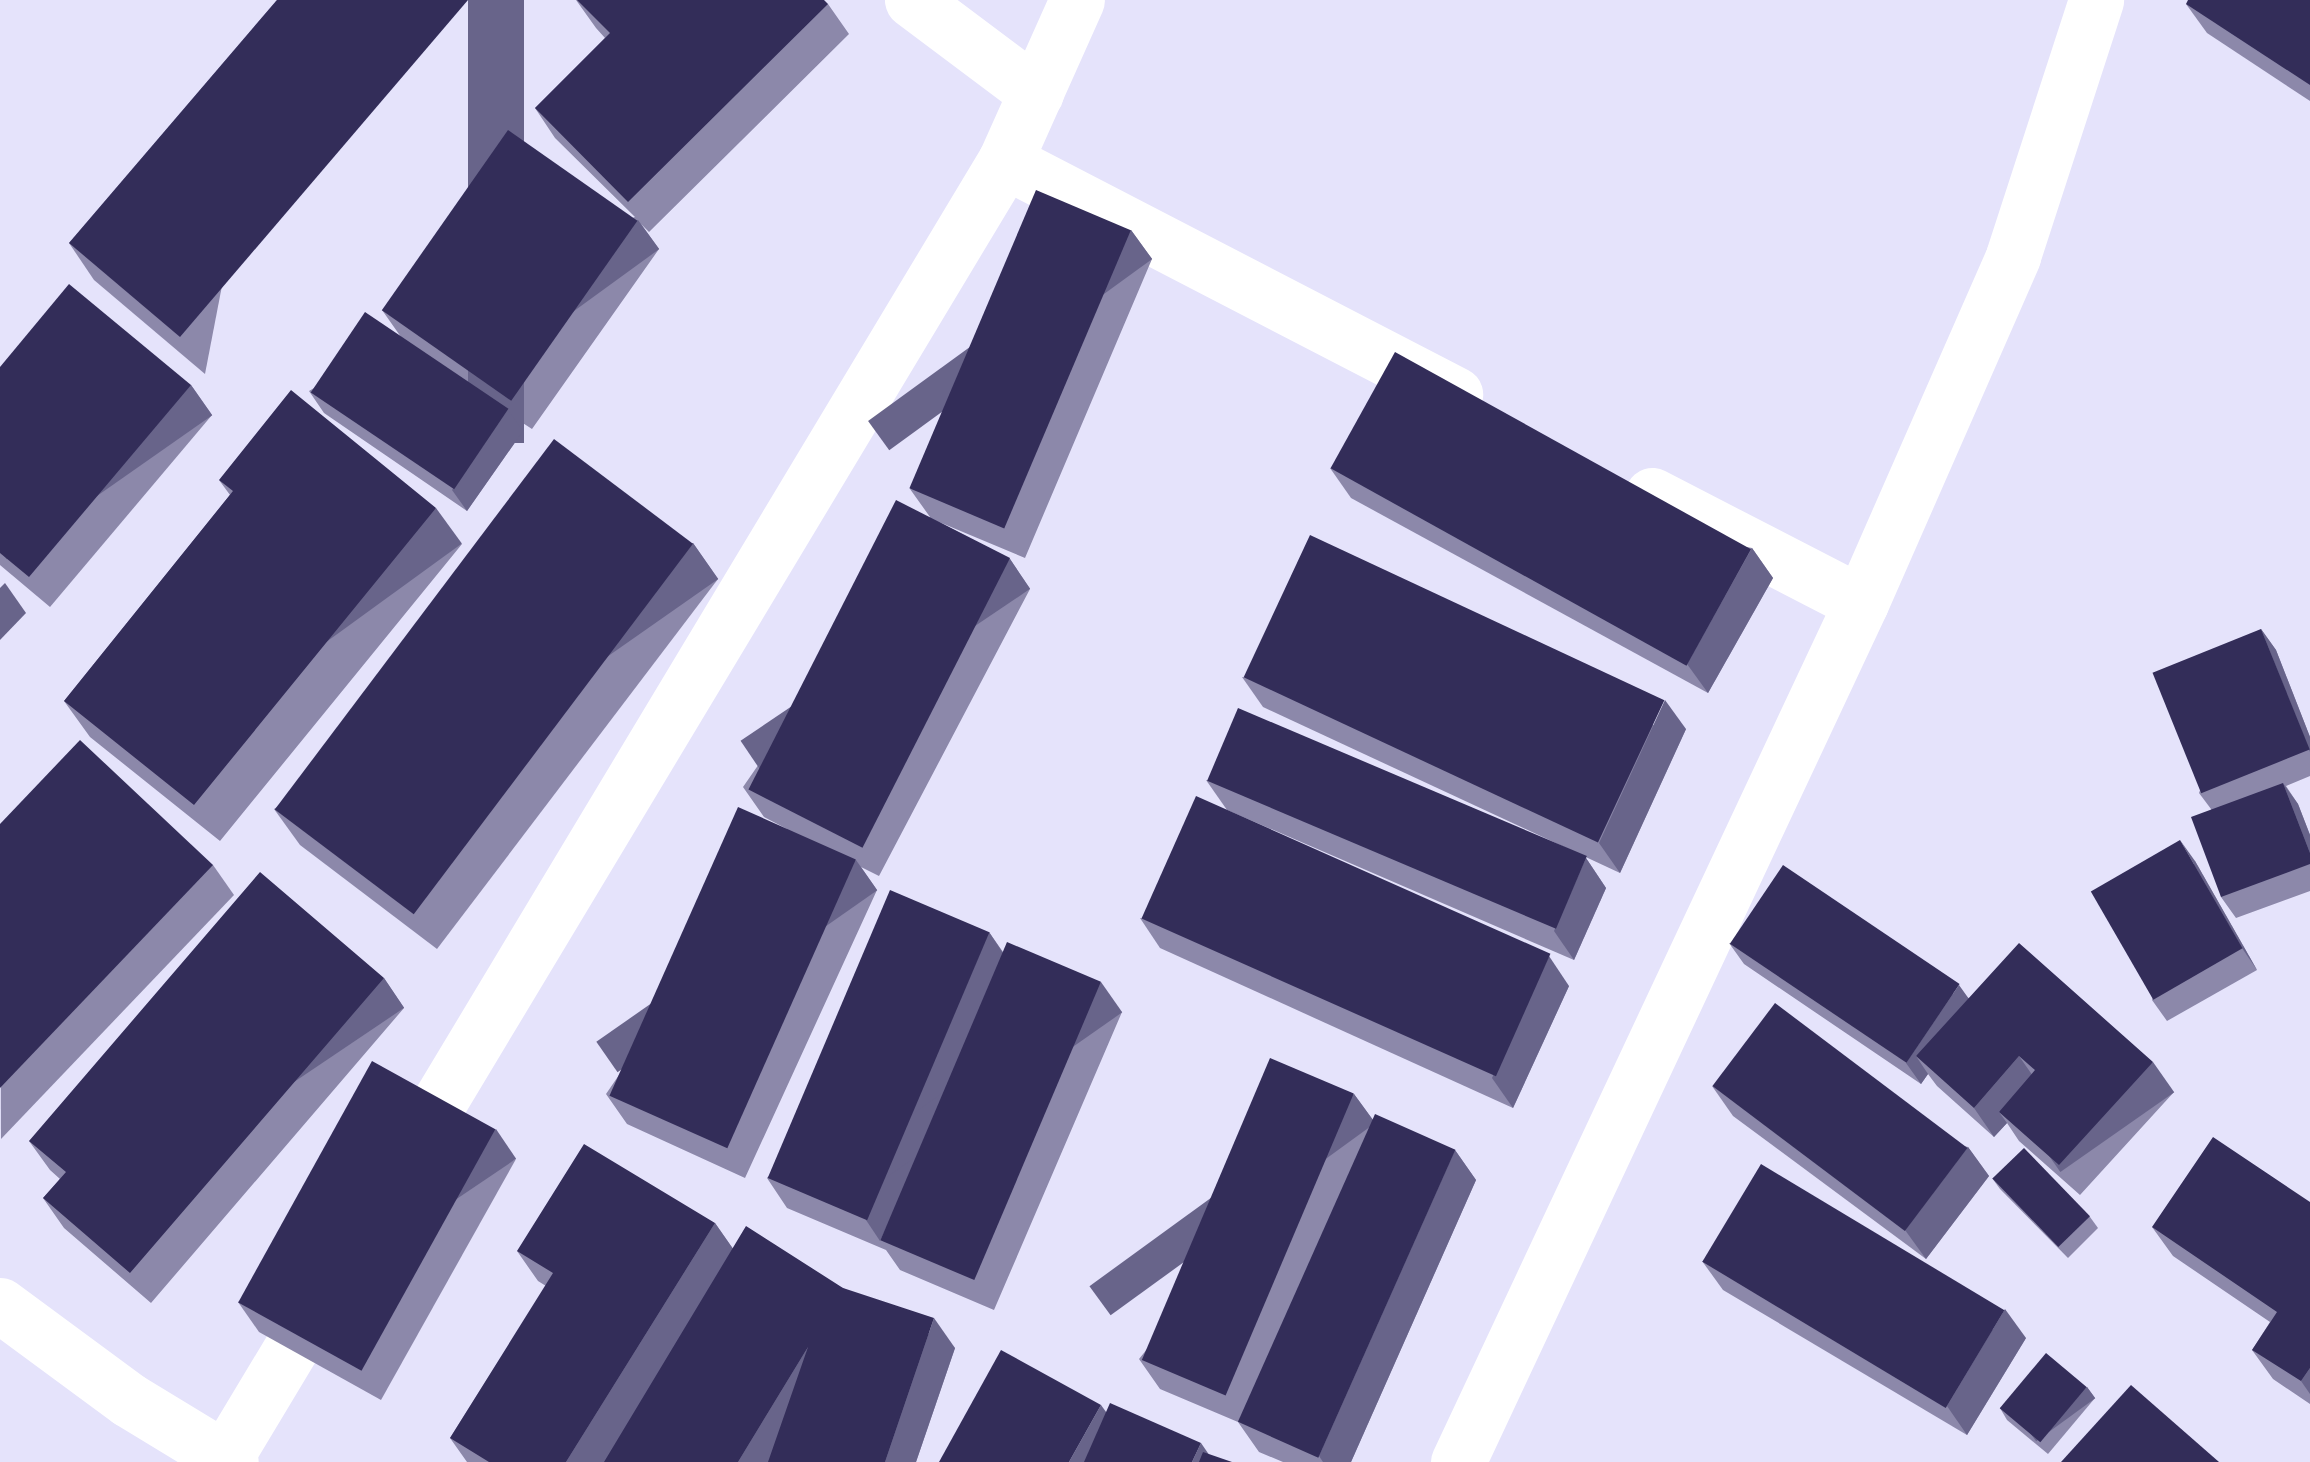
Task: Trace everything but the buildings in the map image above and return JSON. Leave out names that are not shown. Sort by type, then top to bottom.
[{"type":"street","points":[[912,0],[1036,93]]},
{"type":"street","points":[[0,1305],[129,1400],[228,1460],[1005,162],[1077,0]]},
{"type":"street","points":[[1458,1462],[1861,603],[2013,256],[2096,0]]},
{"type":"street","points":[[1005,162],[1494,414]]},
{"type":"street","points":[[1599,468],[1861,603]]}]
